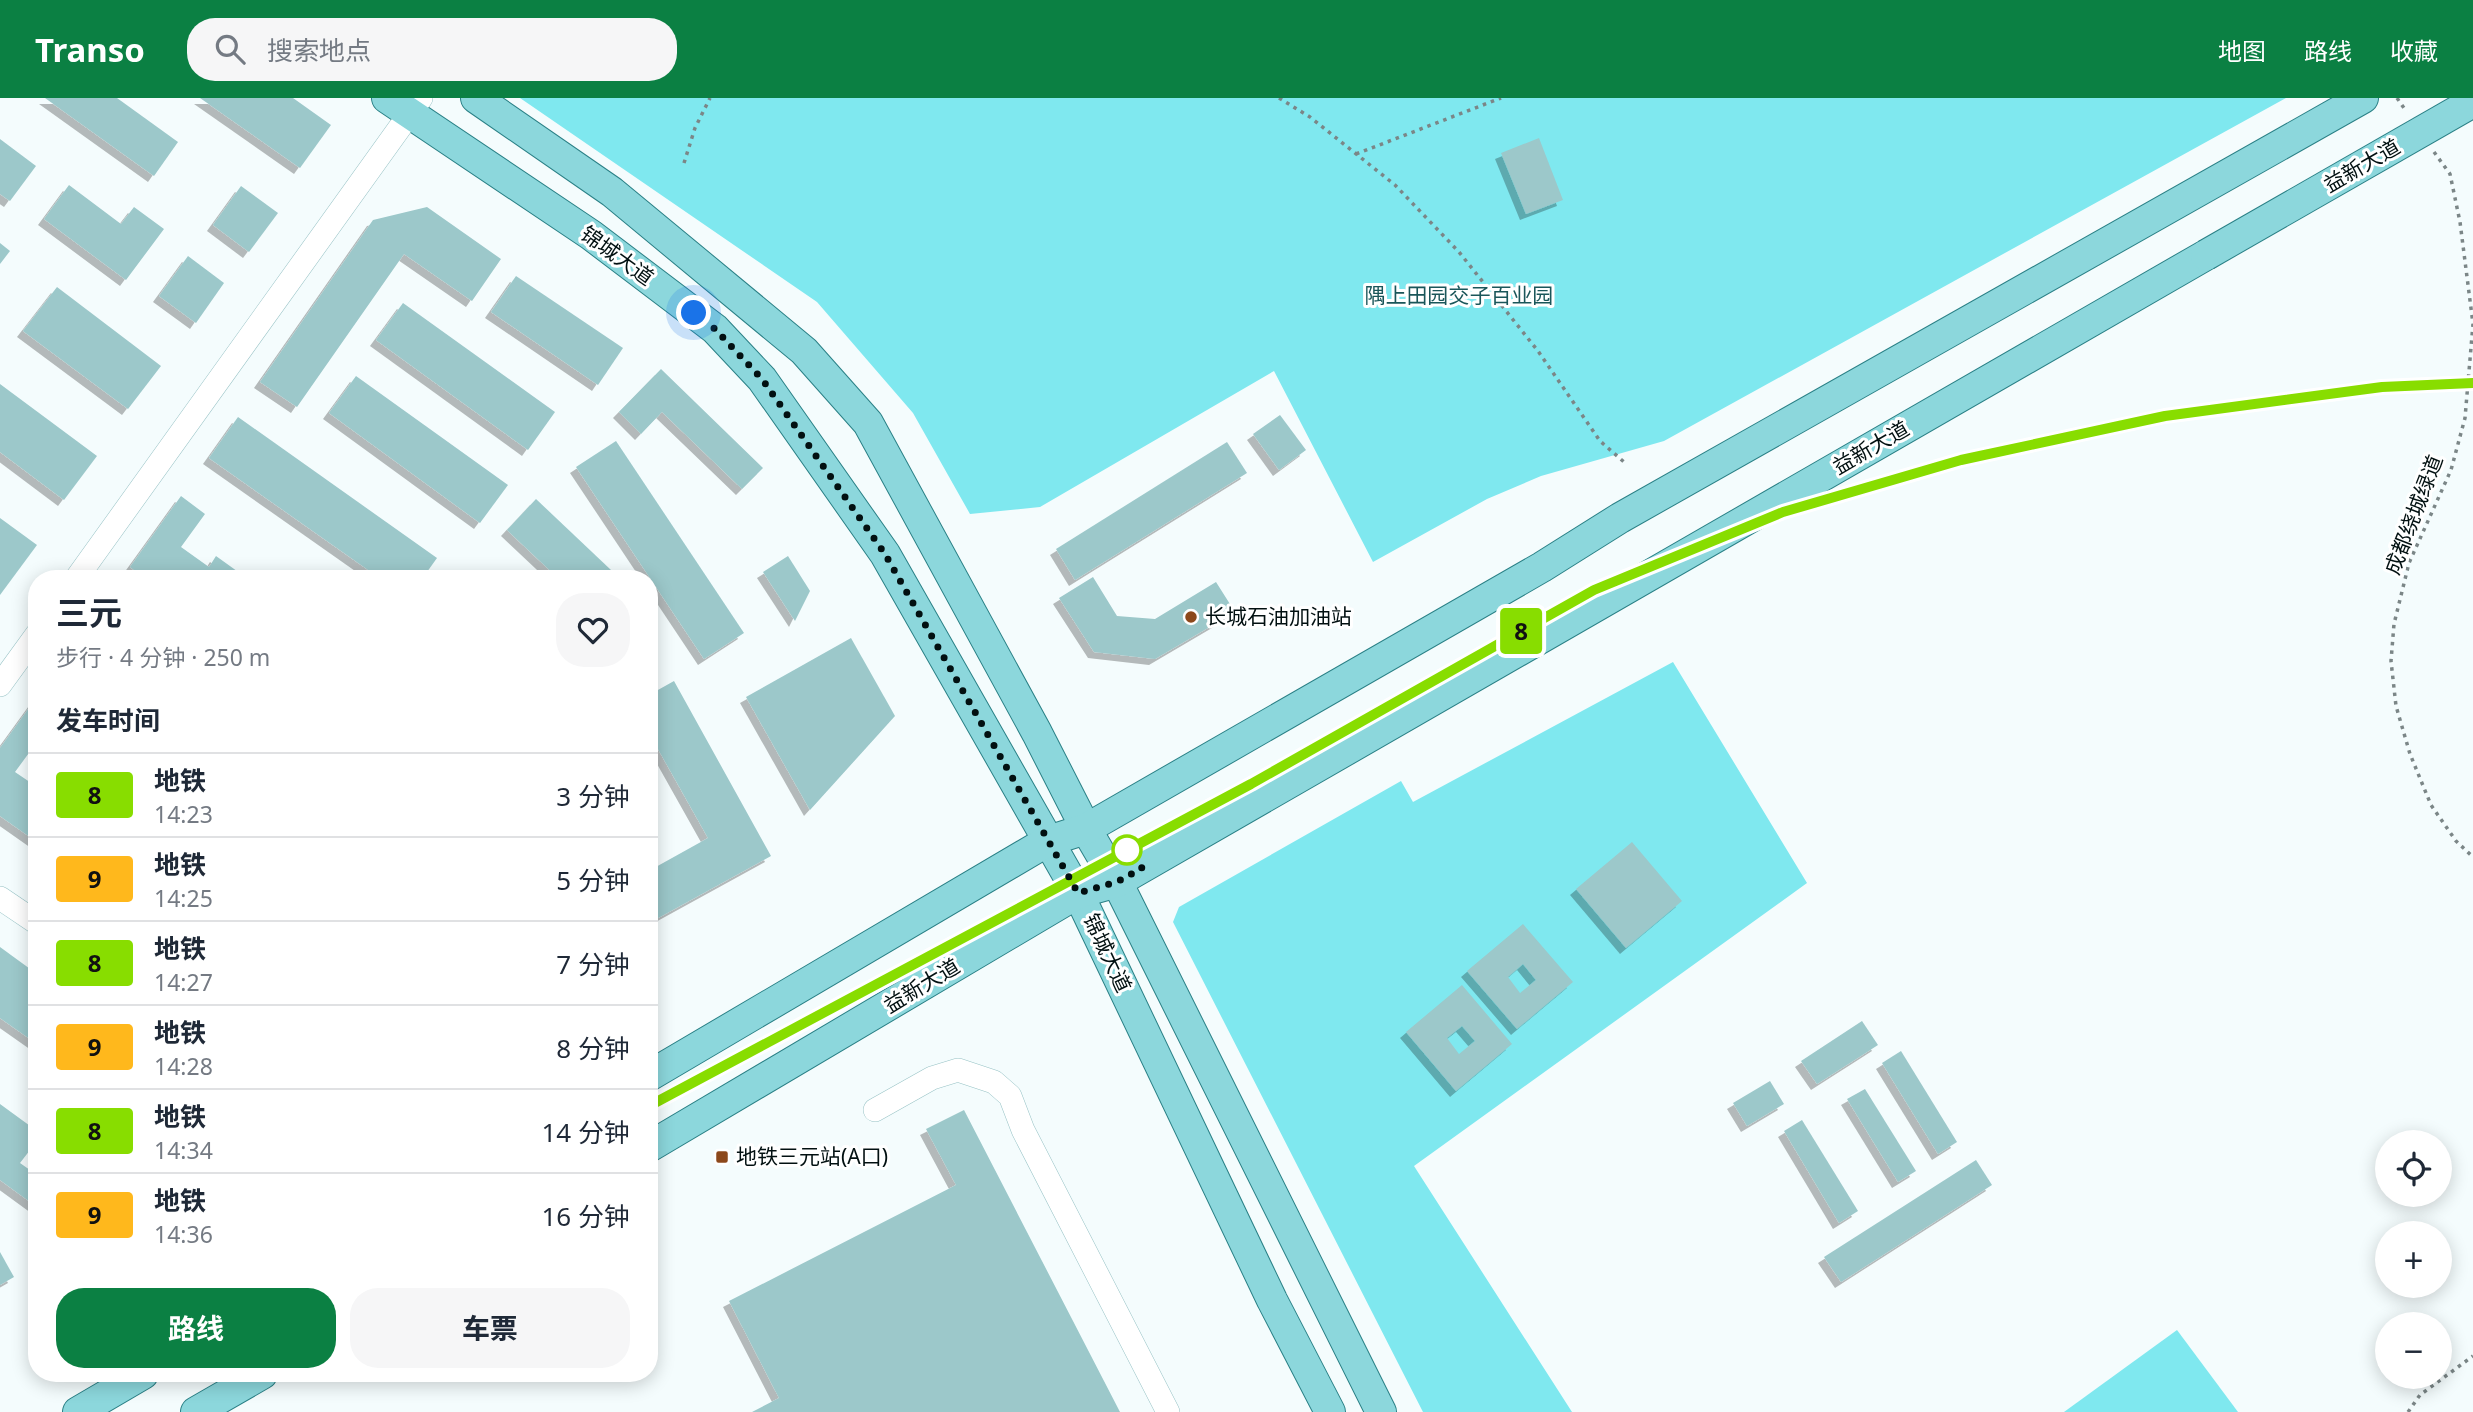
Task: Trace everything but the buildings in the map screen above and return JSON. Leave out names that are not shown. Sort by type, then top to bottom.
[{"type":"main road","name":"锦城大道","points":[[476,98],[612,192],[804,351],[867,423],[1037,733],[1086,830],[1117,882],[1381,1412]]},
{"type":"main road","points":[[658,1071],[1048,842],[1086,830],[1542,567],[1620,518],[2363,98]]},
{"type":"main road","name":"益新大道","points":[[658,1142],[1078,893],[1117,882],[2473,102]]},
{"type":"main road","name":"锦城大道","points":[[406,103],[591,235],[705,321],[762,379],[885,554],[1078,893],[1272,1300],[1330,1412]]},
{"type":"main road","points":[[78,1412],[129,1382]]},
{"type":"main road","points":[[196,1412],[248,1382]]},
{"type":"street","points":[[82,570],[406,103]]},
{"type":"street","points":[[0,685],[28,646]]},
{"type":"street","points":[[0,898],[28,917]]},
{"type":"street","points":[[875,1110],[932,1078],[958,1070],[993,1082],[1010,1096],[1023,1130],[1168,1412]]},
{"type":"path","points":[[684,163],[695,128],[710,98]]},
{"type":"path","points":[[1279,98],[1310,117],[1395,185],[1459,251],[1538,351],[1600,441],[1624,461]]},
{"type":"path","points":[[1356,154],[1501,98]]},
{"type":"path","points":[[2397,98],[2412,120]]},
{"type":"path","name":"成都绕城绿道","points":[[2427,141],[2450,174],[2460,222],[2473,324],[2465,418],[2451,470],[2409,564],[2394,624],[2391,661],[2396,706],[2410,754],[2431,805],[2456,841],[2473,857]]},
{"type":"path","points":[[2408,1412],[2420,1395],[2473,1356]]},
{"type":"green space","name":"隅上田园交子百业园","points":[[520,98],[2286,98],[1664,441],[1541,476],[1487,499],[1373,562],[1274,371],[1040,507],[970,514],[913,413],[817,302]]},
{"type":"green space","points":[[1673,662],[1807,883],[1414,1166],[1572,1412],[1423,1412],[1173,922],[1179,907],[1401,781],[1413,802]]},
{"type":"green space","points":[[2177,1330],[2238,1412],[2064,1412]]},
{"type":"metro line","name":"8","points":[[658,1101],[1251,784],[1594,590],[1783,512],[1961,460],[2165,416],[2382,387],[2473,383]]},
{"type":"place","name":"长城石油加油站","points":[[1191,617]]},
{"type":"place","name":"地铁三元站(A口)","points":[[722,1157]]},
{"type":"route","points":[[694,313],[715,329],[762,379],[885,554],[1078,893],[1117,882],[1142,868],[1127,850]]}]
